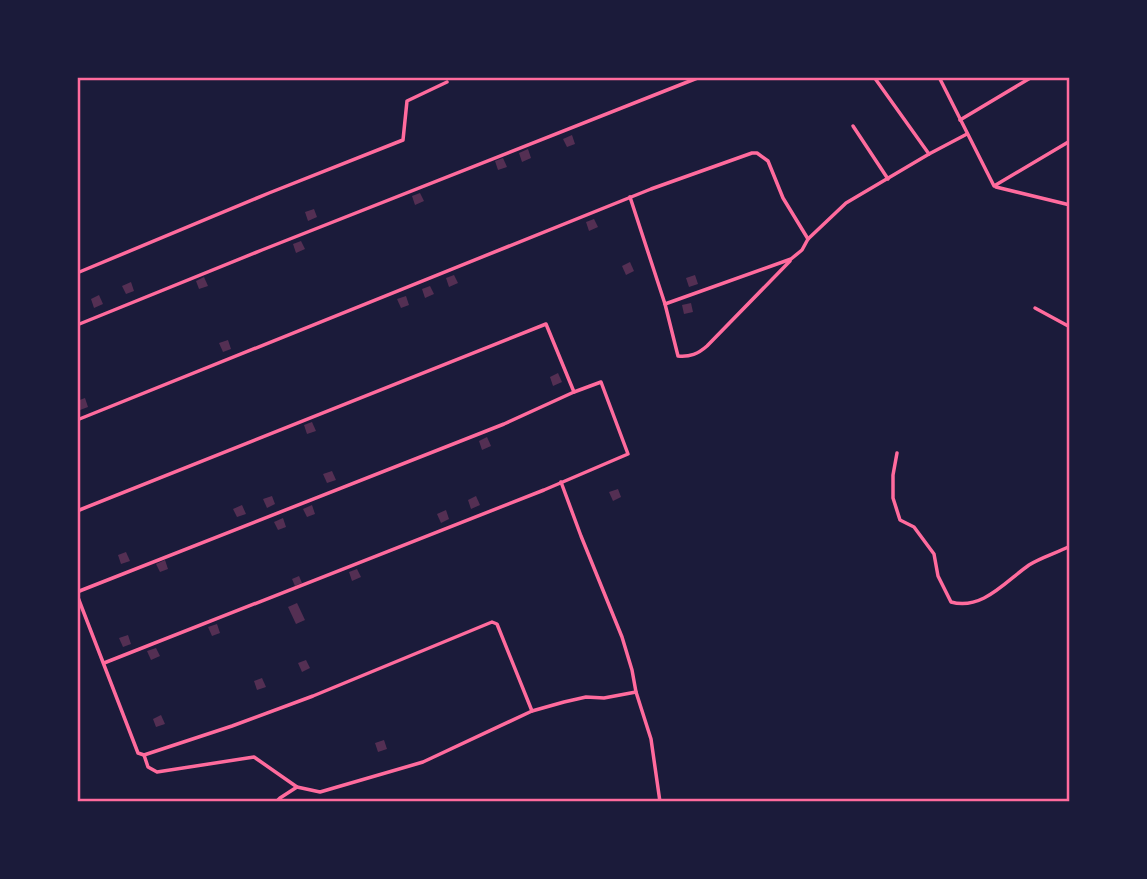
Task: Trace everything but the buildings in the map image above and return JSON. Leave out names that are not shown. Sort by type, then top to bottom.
[{"type":"lane","points":[[77,325],[700,77]]},
{"type":"lane","points":[[873,77],[929,154]]},
{"type":"lane","points":[[939,77],[994,186],[1070,205]]},
{"type":"lane","points":[[960,120],[1032,77]]},
{"type":"lane","points":[[77,273],[403,140],[407,101],[447,82]]},
{"type":"lane","points":[[853,126],[888,179]]},
{"type":"lane","points":[[629,197],[665,304],[678,356],[689,356],[707,346],[802,250],[808,239],[846,203],[967,134]]},
{"type":"lane","points":[[994,186],[1070,141]]},
{"type":"lane","points":[[77,420],[629,197],[757,153],[768,161],[783,198],[808,239]]},
{"type":"lane","points":[[665,304],[791,259]]},
{"type":"lane","points":[[1035,308],[1070,327]]},
{"type":"lane","points":[[77,511],[546,324],[574,392]]},
{"type":"lane","points":[[104,663],[628,454],[601,382],[503,424],[77,594],[138,753],[144,755],[313,696],[492,622],[497,624],[532,711]]},
{"type":"lane","points":[[897,453],[892,498],[900,520],[914,527],[934,554],[938,576],[951,602],[959,605],[989,597],[1028,566],[1070,545]]},
{"type":"lane","points":[[561,482],[632,670],[636,692],[652,739],[660,802]]},
{"type":"lane","points":[[144,755],[149,767],[157,772],[254,757],[297,787],[320,792],[424,762],[532,711],[586,697],[604,698],[636,692]]},
{"type":"lane","points":[[276,802],[297,787]]}]
